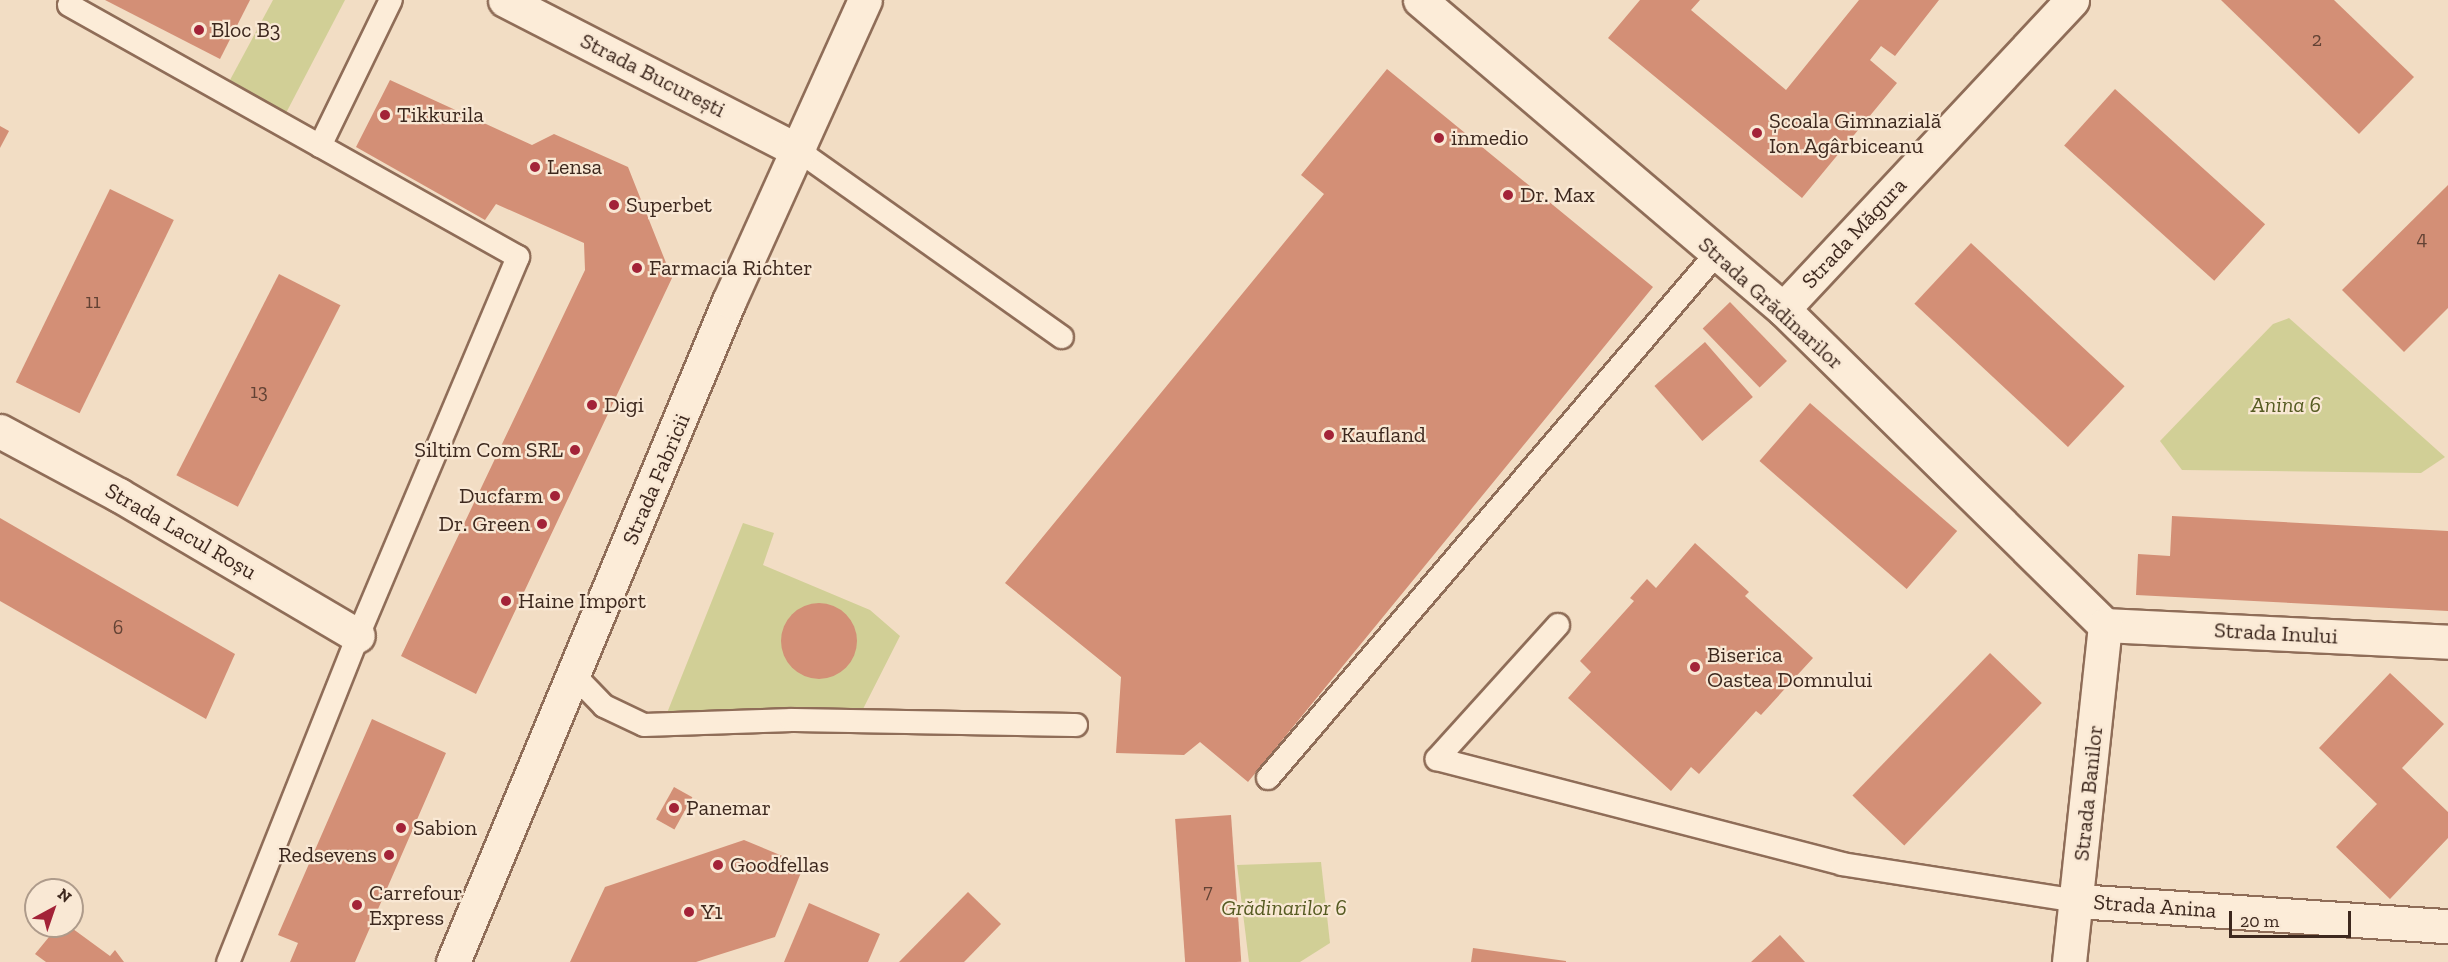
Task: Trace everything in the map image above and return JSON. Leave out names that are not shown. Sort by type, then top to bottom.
[{"type":"street","name":"Strada București","points":[[505,0],[799,151]]},
{"type":"street","name":"Strada Fabricii","points":[[453,962],[729,301],[799,151],[865,0]]},
{"type":"street","name":"Strada Grădinarilor","points":[[1420,0],[1783,309],[2104,625]]},
{"type":"street","name":"Strada Măgura","points":[[1783,309],[2072,0]]},
{"type":"street","name":"Strada Lacul Roșu","points":[[0,431],[119,495],[358,636]]},
{"type":"street","name":"Strada Inului","points":[[2104,625],[2448,642]]},
{"type":"street","name":"Strada Banilor","points":[[2069,962],[2104,625]]},
{"type":"street","name":"Strada Anina","points":[[2077,901],[2448,927]]},
{"type":"lane","points":[[320,146],[391,0]]},
{"type":"lane","points":[[69,5],[518,257],[358,636],[228,962]]},
{"type":"lane","points":[[799,151],[1062,337]]},
{"type":"lane","points":[[1268,778],[1717,253]]},
{"type":"lane","points":[[1558,625],[1437,759],[1842,864],[2077,901]]},
{"type":"lane","points":[[574,675],[604,706],[644,725],[792,720],[1076,725]]},
{"type":"green space","points":[[273,0],[345,0],[286,113],[230,80]]},
{"type":"green space","name":"Anina 6","points":[[2289,318],[2445,457],[2421,473],[2182,470],[2160,441],[2273,324]]},
{"type":"green space","points":[[743,523],[774,533],[763,565],[870,610],[900,636],[863,709],[667,713]]},
{"type":"green space","name":"Grădinarilor 6","points":[[1321,862],[1330,943],[1300,962],[1249,962],[1237,865]]},
{"type":"building","name":"Bloc B3","points":[[105,0],[250,0],[220,59]]},
{"type":"building","points":[[1640,0],[1700,0],[1691,10],[1786,90],[1859,0],[1939,0],[1895,56],[1881,46],[1870,60],[1897,83],[1802,198],[1608,38]]},
{"type":"building","points":[[2221,0],[2334,0],[2414,77],[2359,134]]},
{"type":"building","name":"Kaufland","points":[[1387,69],[1653,287],[1248,782],[1200,742],[1184,755],[1116,753],[1121,677],[1005,583],[1324,194],[1301,175]]},
{"type":"building","points":[[390,80],[532,145],[554,134],[628,167],[672,278],[476,694],[401,656],[585,270],[584,243],[496,204],[485,220],[356,147]]},
{"type":"building","points":[[2115,89],[2265,224],[2214,281],[2064,145]]},
{"type":"building","points":[[0,126],[9,131],[0,148]]},
{"type":"building","points":[[2448,185],[2448,308],[2404,352],[2342,290]]},
{"type":"building","points":[[110,189],[174,220],[80,413],[16,382]]},
{"type":"building","points":[[1971,243],[2125,386],[2068,447],[1914,304]]},
{"type":"building","points":[[279,274],[340,305],[238,507],[176,475]]},
{"type":"building","points":[[1730,302],[1787,361],[1760,387],[1703,328]]},
{"type":"building","points":[[1705,342],[1753,397],[1702,441],[1654,386]]},
{"type":"building","points":[[1810,403],[1957,531],[1907,589],[1759,461]]},
{"type":"building","points":[[2172,516],[2448,531],[2448,611],[2136,595],[2138,554],[2170,556]]},
{"type":"building","points":[[0,518],[235,654],[206,719],[0,601]]},
{"type":"building","name":"Biserica Oastea Domnului","points":[[1695,543],[1749,592],[1745,596],[1813,658],[1761,715],[1756,711],[1699,774],[1691,767],[1671,791],[1568,698],[1591,672],[1580,661],[1634,601],[1630,598],[1647,579],[1656,588]]},
{"type":"building","points":[[819,603],[834,606],[846,614],[854,626],[857,641],[854,656],[846,668],[834,676],[819,679],[804,676],[792,668],[784,656],[781,641],[784,626],[792,614],[804,606]]},
{"type":"building","points":[[1990,653],[2042,703],[1904,845],[1852,795]]},
{"type":"building","points":[[2390,673],[2444,724],[2402,768],[2448,812],[2448,838],[2390,899],[2336,847],[2377,804],[2319,748]]},
{"type":"building","points":[[372,719],[446,753],[355,962],[290,962],[298,943],[278,935]]},
{"type":"building","name":"Panemar","points":[[674,787],[692,797],[674,830],[656,819]]},
{"type":"building","points":[[1231,815],[1241,962],[1185,962],[1175,819]]},
{"type":"building","name":"Y1","points":[[744,840],[804,865],[775,937],[696,962],[570,962],[605,887]]},
{"type":"building","points":[[968,892],[1001,924],[964,962],[899,962]]},
{"type":"building","points":[[809,903],[880,934],[868,962],[784,962]]},
{"type":"building","points":[[1780,935],[1805,962],[1751,962]]},
{"type":"building","points":[[84,937],[110,956],[115,950],[124,962],[46,962],[35,954],[48,938]]},
{"type":"building","points":[[1473,948],[1566,961],[1566,962],[1471,962]]},
{"type":"place","name":"Bloc B3","points":[[199,30]]},
{"type":"place","name":"Tikkurila","points":[[385,115]]},
{"type":"place","name":"Școala Gimnazială Ion Agârbiceanu","points":[[1757,133]]},
{"type":"place","name":"inmedio","points":[[1439,138]]},
{"type":"place","name":"Lensa","points":[[535,167]]},
{"type":"place","name":"Dr. Max","points":[[1508,195]]},
{"type":"place","name":"Superbet","points":[[614,205]]},
{"type":"place","name":"Farmacia Richter","points":[[637,268]]},
{"type":"place","name":"Digi","points":[[592,405]]},
{"type":"place","name":"Kaufland","points":[[1329,435]]},
{"type":"place","name":"Siltim Com SRL","points":[[575,450]]},
{"type":"place","name":"Ducfarm","points":[[555,496]]},
{"type":"place","name":"Dr. Green","points":[[542,524]]},
{"type":"place","name":"Haine Import","points":[[506,601]]},
{"type":"place","name":"Biserica Oastea Domnului","points":[[1695,667]]},
{"type":"place","name":"Panemar","points":[[674,808]]},
{"type":"place","name":"Sabion","points":[[401,828]]},
{"type":"place","name":"Redsevens","points":[[389,855]]},
{"type":"place","name":"Goodfellas","points":[[718,865]]},
{"type":"place","name":"Carrefour Express","points":[[357,905]]},
{"type":"place","name":"Y1","points":[[689,912]]}]
